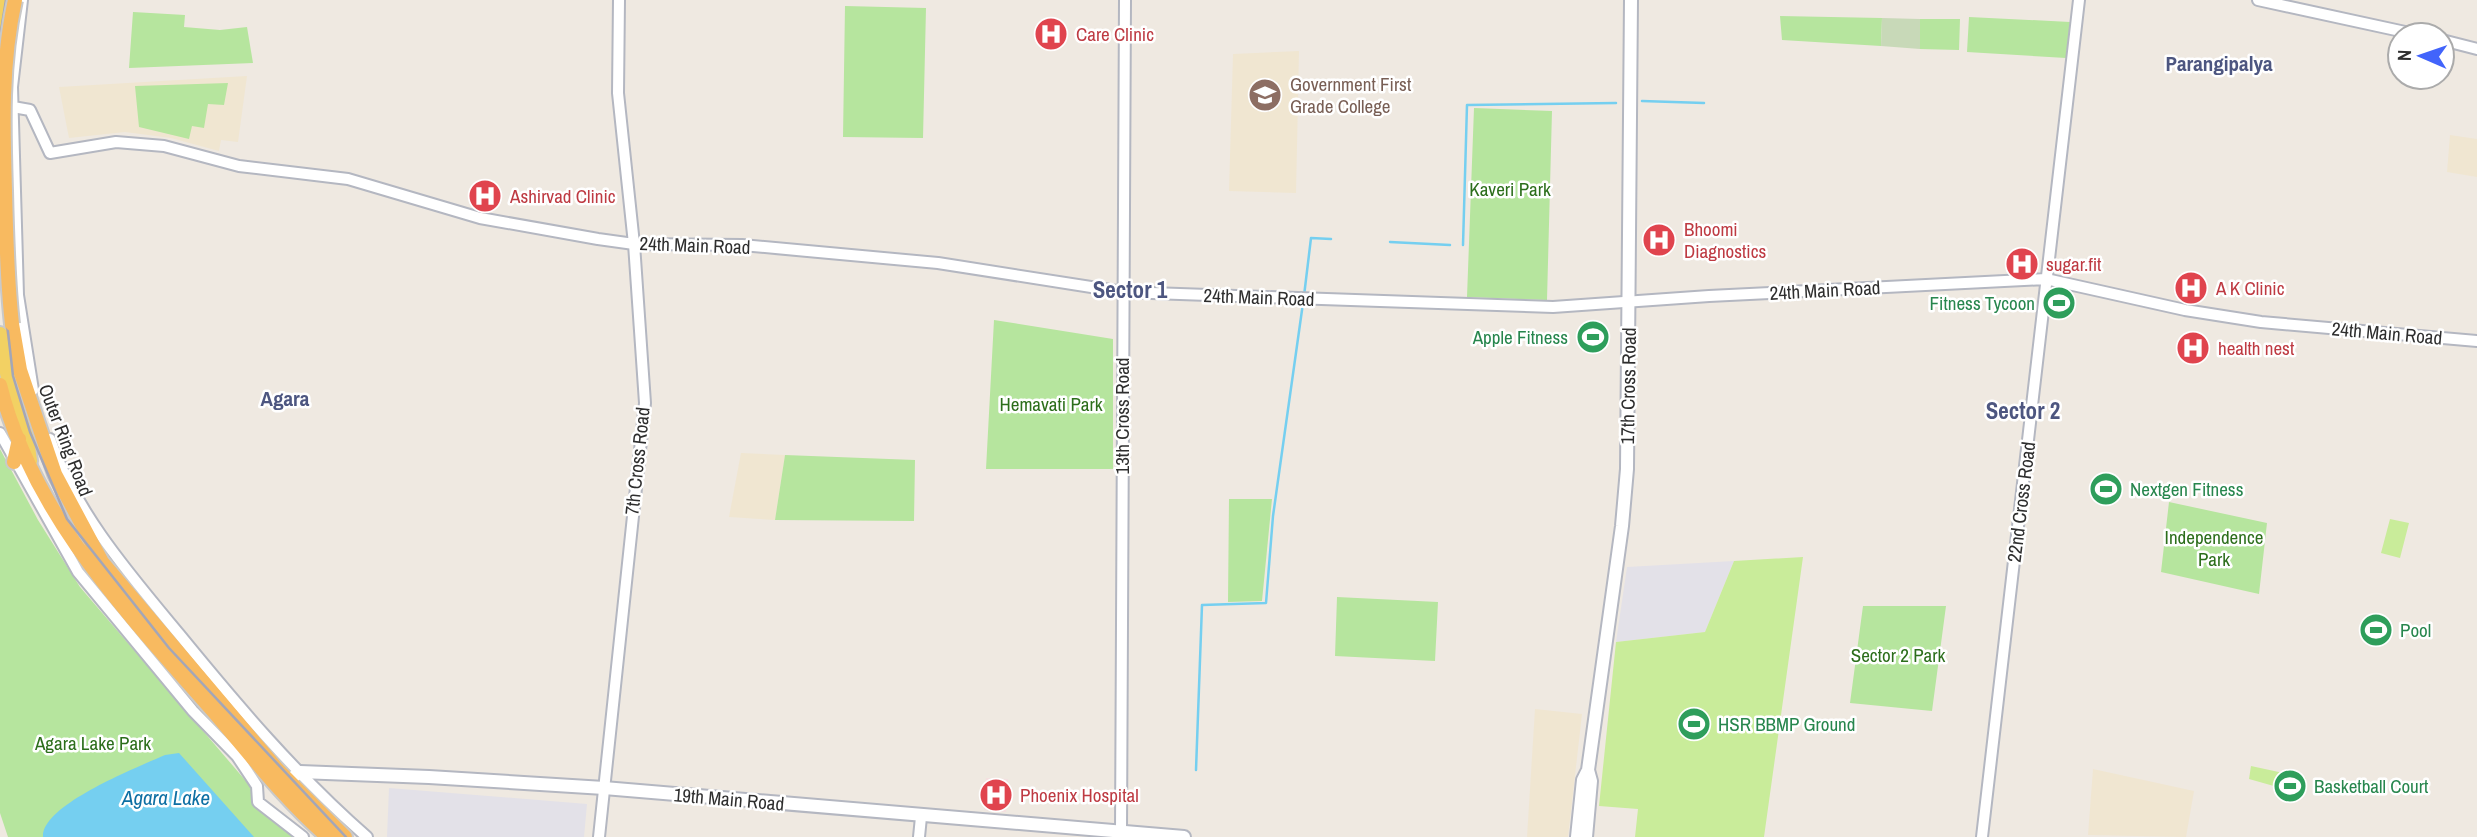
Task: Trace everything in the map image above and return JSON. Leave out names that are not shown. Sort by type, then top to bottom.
[{"type":"highway","name":"Outer Ring Road","points":[[15,0],[5,58],[3,99],[8,288],[20,370],[55,474],[82,529],[122,587],[328,837]]},
{"type":"highway","name":"Outer Ring Road","points":[[0,385],[31,466],[82,556],[283,783],[345,837]]},
{"type":"highway","points":[[14,462],[19,439]]},
{"type":"main road","points":[[0,46],[7,0]]},
{"type":"main road","name":"17th Cross Road","points":[[1577,837],[1625,497],[1631,0]]},
{"type":"main road","name":"Outer Ring Road","points":[[0,334],[10,390],[27,440],[31,466]]},
{"type":"main road","name":"17th Cross Road","points":[[1586,837],[1591,781],[1588,770]]},
{"type":"main road","points":[[283,783],[300,772]]},
{"type":"main road","name":"19th Main Road","points":[[300,772],[604,788],[921,817],[1184,837]]},
{"type":"street","points":[[22,0],[15,41],[13,107],[7,125],[21,324],[34,393],[52,446],[115,557],[238,707],[300,772],[368,837]]},
{"type":"street","name":"7th Cross Road","points":[[599,837],[645,403],[634,244],[616,68],[619,0]]},
{"type":"street","name":"13th Cross Road","points":[[1121,832],[1125,0]]},
{"type":"street","name":"22nd Cross Road","points":[[1982,837],[2079,0]]},
{"type":"street","points":[[2258,0],[2386,28]]},
{"type":"street","points":[[2456,43],[2477,48]]},
{"type":"street","name":"24th Main Road","points":[[13,107],[30,110],[50,153],[116,142],[164,146],[239,166],[348,178],[480,219],[634,244],[738,245],[938,263],[1123,292],[1553,307],[1709,296],[2046,279],[2185,310],[2261,322],[2477,341]]},
{"type":"street","points":[[0,433],[78,572],[193,710],[237,757],[254,781],[258,802],[303,837]]},
{"type":"street","points":[[919,837],[921,817]]},
{"type":"shaded area","name":"Government First Grade College","points":[[1299,51],[1296,193],[1229,191],[1233,54]]},
{"type":"shaded area","points":[[247,76],[238,142],[221,140],[219,151],[171,138],[125,132],[69,138],[59,87]]},
{"type":"shaded area","points":[[2450,135],[2477,139],[2477,177],[2447,172]]},
{"type":"shaded area","name":"Bhoomi Diagnostics","points":[[1645,231],[1674,232],[1674,249],[1644,249]]},
{"type":"shaded area","points":[[741,453],[785,455],[775,520],[729,517]]},
{"type":"shaded area","points":[[1734,561],[1705,632],[1616,642],[1627,567]]},
{"type":"shaded area","points":[[1535,709],[1582,714],[1568,837],[1527,837]]},
{"type":"shaded area","points":[[2093,769],[2194,791],[2186,837],[2088,835]]},
{"type":"shaded area","name":"Phoenix Hospital","points":[[986,778],[1008,779],[1006,812],[984,810]]},
{"type":"shaded area","points":[[389,788],[587,804],[584,837],[387,837]]},
{"type":"green space","points":[[845,6],[926,8],[923,138],[843,137]]},
{"type":"green space","points":[[133,12],[185,15],[184,27],[220,30],[247,27],[253,63],[129,68]]},
{"type":"green space","points":[[1780,16],[1882,18],[1881,46],[1782,40]]},
{"type":"green space","points":[[1969,17],[2070,22],[2066,58],[1967,52]]},
{"type":"green space","points":[[1882,18],[1920,19],[1920,49],[1881,46]]},
{"type":"green space","points":[[1920,19],[1960,19],[1959,50],[1920,49]]},
{"type":"green space","points":[[228,83],[224,105],[208,104],[204,128],[192,126],[189,139],[139,127],[135,86]]},
{"type":"green space","name":"Kaveri Park","points":[[1474,108],[1552,111],[1547,300],[1467,297]]},
{"type":"green space","name":"Hemavati Park","points":[[994,320],[1113,339],[1113,469],[986,469]]},
{"type":"green space","name":"Agara Lake Park","points":[[0,449],[38,520],[80,587],[251,787],[255,804],[261,811],[301,837],[8,837],[0,813]]},
{"type":"green space","points":[[785,455],[915,460],[914,521],[775,520]]},
{"type":"green space","points":[[1229,499],[1272,499],[1262,601],[1228,602]]},
{"type":"green space","name":"Independence Park","points":[[2169,502],[2267,523],[2259,594],[2161,572]]},
{"type":"green space","points":[[2390,519],[2409,523],[2400,558],[2381,553]]},
{"type":"green space","name":"HSR BBMP Ground","points":[[1803,557],[1764,837],[1635,837],[1638,809],[1599,806],[1616,642],[1705,632],[1734,561]]},
{"type":"green space","points":[[1337,597],[1438,602],[1435,661],[1335,656]]},
{"type":"green space","name":"Sector 2 Park","points":[[1863,606],[1946,606],[1932,711],[1850,703]]},
{"type":"green space","name":"Basketball Court","points":[[2251,766],[2306,778],[2302,794],[2249,779]]},
{"type":"water","name":"Agara Lake","points":[[179,753],[254,837],[43,837],[47,825],[57,812],[93,788],[165,755]]},
{"type":"waterway","points":[[1642,101],[1704,103]]},
{"type":"waterway","points":[[1463,245],[1467,105],[1616,103]]},
{"type":"waterway","points":[[1304,296],[1311,238],[1331,239]]},
{"type":"waterway","points":[[1390,242],[1450,245]]},
{"type":"waterway","points":[[1196,770],[1202,605],[1266,603],[1273,516],[1303,303]]},
{"type":"railway","points":[[0,37],[6,0]]},
{"type":"railway","points":[[0,186],[3,288],[13,376],[30,432],[67,519],[169,648],[346,837]]},
{"type":"place","name":"Care Clinic","points":[[1051,34]]},
{"type":"place","name":"Government First Grade College","points":[[1265,95]]},
{"type":"place","name":"Ashirvad Clinic","points":[[485,196]]},
{"type":"place","name":"Bhoomi Diagnostics","points":[[1659,240]]},
{"type":"place","name":"sugar.fit","points":[[2022,264]]},
{"type":"place","name":"A K Clinic","points":[[2191,288]]},
{"type":"place","name":"Fitness Tycoon","points":[[2059,303]]},
{"type":"place","name":"Apple Fitness","points":[[1593,337]]},
{"type":"place","name":"health nest","points":[[2193,348]]},
{"type":"place","name":"Nextgen Fitness","points":[[2106,489]]},
{"type":"place","name":"Pool","points":[[2376,630]]},
{"type":"place","name":"HSR BBMP Ground","points":[[1694,724]]},
{"type":"place","name":"Basketball Court","points":[[2290,786]]},
{"type":"place","name":"Phoenix Hospital","points":[[996,795]]},
{"type":"district","name":"Parangipalya","points":[[2219,64]]},
{"type":"district","name":"Sector 1","points":[[1130,290]]},
{"type":"district","name":"Agara","points":[[285,399]]},
{"type":"district","name":"Sector 2","points":[[2023,411]]}]
